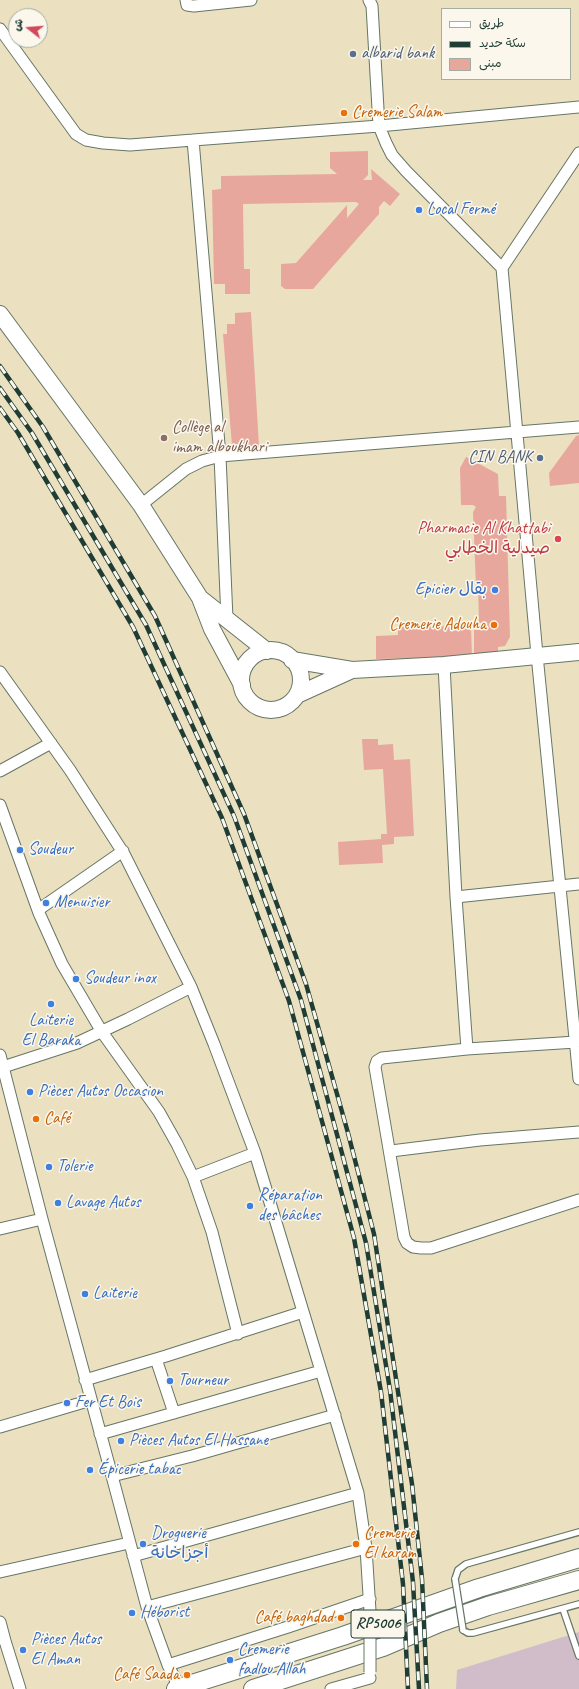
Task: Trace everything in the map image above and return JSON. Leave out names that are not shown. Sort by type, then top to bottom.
[{"type":"main road","name":"RP5006","points":[[178,1689],[343,1636],[479,1588],[579,1558]]},
{"type":"main road","name":"RP5006","points":[[253,1689],[383,1647],[440,1623],[488,1606],[579,1580]]},
{"type":"street","points":[[186,0],[187,5],[194,6],[251,0]]},
{"type":"street","points":[[369,0],[372,6],[379,126],[392,155],[502,268],[537,655],[579,1079]]},
{"type":"street","points":[[0,28],[81,138],[103,143],[130,145],[379,126],[579,107]]},
{"type":"street","points":[[193,140],[220,456],[227,619]]},
{"type":"street","points":[[502,268],[579,153]]},
{"type":"street","points":[[0,314],[141,505],[200,598],[212,629],[242,685]]},
{"type":"street","points":[[141,505],[186,469],[202,461],[220,456],[579,427]]},
{"type":"street","points":[[200,598],[267,651]]},
{"type":"street","points":[[267,651],[279,652],[292,660],[297,666],[300,677],[297,695],[285,706],[276,710],[266,710],[251,703],[243,692],[242,672],[248,660],[256,654],[267,651]]},
{"type":"street","points":[[292,660],[352,670],[444,665],[579,652]]},
{"type":"street","points":[[444,665],[456,897],[467,1049]]},
{"type":"street","points":[[297,695],[352,670]]},
{"type":"street","points":[[0,672],[70,770],[123,851],[191,987],[255,1153],[358,1493],[366,1548],[370,1599],[369,1680],[331,1689]]},
{"type":"street","points":[[0,771],[50,743]]},
{"type":"street","points":[[0,805],[38,910],[62,964],[102,1032],[159,1112],[178,1144],[193,1177],[212,1232],[238,1334]]},
{"type":"street","points":[[38,910],[123,851]]},
{"type":"street","points":[[456,897],[579,884]]},
{"type":"street","points":[[3,1067],[57,1050],[102,1032],[191,987]]},
{"type":"street","points":[[576,1042],[467,1049],[382,1058],[377,1061],[375,1067],[391,1151],[404,1236],[407,1243],[413,1247],[431,1248],[579,1200]]},
{"type":"street","points":[[0,1055],[42,1219],[129,1543],[147,1607],[178,1689]]},
{"type":"street","points":[[391,1151],[480,1140],[579,1132]]},
{"type":"street","points":[[193,1177],[255,1153]]},
{"type":"street","points":[[0,1229],[42,1219]]},
{"type":"street","points":[[85,1380],[238,1334],[303,1312]]},
{"type":"street","points":[[156,1359],[174,1413]]},
{"type":"street","points":[[100,1434],[321,1371]]},
{"type":"street","points":[[0,1427],[91,1400]]},
{"type":"street","points":[[112,1476],[192,1456],[335,1415]]},
{"type":"street","points":[[133,1556],[358,1493]]},
{"type":"street","points":[[0,1572],[129,1543]]},
{"type":"street","points":[[147,1607],[366,1548]]},
{"type":"street","points":[[168,1665],[370,1599]]},
{"type":"street","points":[[0,1622],[2,1642],[20,1689]]},
{"type":"lane","points":[[579,1532],[466,1564],[458,1570],[455,1579],[463,1630],[468,1633],[473,1633],[579,1604]]},
{"type":"lane","points":[[563,1609],[579,1656]]},
{"type":"shaded area","points":[[579,1632],[579,1689],[456,1689],[457,1670]]},
{"type":"building","points":[[368,151],[368,175],[363,180],[372,180],[371,169],[400,194],[390,206],[384,201],[379,207],[379,214],[313,289],[285,289],[281,286],[281,264],[296,263],[347,205],[347,218],[359,204],[356,202],[243,204],[244,269],[250,269],[250,294],[225,294],[225,284],[214,284],[212,190],[221,189],[221,176],[337,174],[330,168],[330,152]]},
{"type":"building","points":[[251,312],[259,446],[232,446],[223,334],[227,334],[227,324],[235,324],[235,313]]},
{"type":"building","points":[[579,435],[579,483],[550,486],[549,473],[576,436]]},
{"type":"building","points":[[466,457],[498,474],[499,496],[506,496],[510,637],[505,646],[498,647],[498,656],[474,657],[474,630],[488,630],[487,622],[479,623],[473,512],[476,507],[473,505],[461,505],[460,468]]},
{"type":"building","points":[[471,626],[472,657],[376,659],[376,636],[398,635],[398,627]]},
{"type":"building","points":[[362,739],[378,739],[378,745],[393,744],[394,760],[410,759],[414,836],[394,837],[394,844],[382,845],[383,863],[339,865],[338,842],[381,839],[381,834],[387,834],[383,769],[364,770]]},
{"type":"railway","points":[[0,366],[43,427],[155,616],[244,814],[306,984],[348,1133],[374,1234],[412,1484],[422,1579],[427,1689]]},
{"type":"railway","points":[[0,388],[32,433],[146,625],[234,816],[301,1000],[366,1243],[390,1390],[413,1582],[419,1689]]},
{"type":"railway","points":[[0,408],[18,433],[133,627],[222,818],[289,1001],[354,1238],[381,1392],[403,1584],[408,1689]]},
{"type":"place","name":"albarid bank","points":[[353,54]]},
{"type":"place","name":"Cremerie Salam","points":[[344,113]]},
{"type":"place","name":"Local Fermé","points":[[419,210]]},
{"type":"place","name":"Collège al imam alboukhari","points":[[164,438]]},
{"type":"place","name":"CIN BANK","points":[[540,458]]},
{"type":"place","name":"Pharmacie Al Khattabi صيدلية الخطابي","points":[[558,539]]},
{"type":"place","name":"Epicier بقال","points":[[495,590]]},
{"type":"place","name":"Cremerie Adouha","points":[[494,625]]},
{"type":"place","name":"Soudeur","points":[[20,850]]},
{"type":"place","name":"Menuisier","points":[[46,903]]},
{"type":"place","name":"Soudeur inox","points":[[76,979]]},
{"type":"place","name":"Laiterie El Baraka","points":[[51,1004]]},
{"type":"place","name":"Pièces Autos Occasion","points":[[30,1092]]},
{"type":"place","name":"Café","points":[[36,1119]]},
{"type":"place","name":"Tolerie","points":[[49,1167]]},
{"type":"place","name":"Lavage Autos","points":[[58,1203]]},
{"type":"place","name":"Réparation des bâches","points":[[250,1206]]},
{"type":"place","name":"Laiterie","points":[[85,1294]]},
{"type":"place","name":"Tourneur","points":[[170,1381]]},
{"type":"place","name":"Fer Et Bois","points":[[67,1403]]},
{"type":"place","name":"Pièces Autos El Hassane","points":[[121,1441]]},
{"type":"place","name":"Épicerie tabac","points":[[90,1470]]},
{"type":"place","name":"Droguerie أجزاخانة","points":[[143,1544]]},
{"type":"place","name":"Cremerie El karam","points":[[356,1544]]},
{"type":"place","name":"Héborist","points":[[132,1613]]},
{"type":"place","name":"Café baghdad","points":[[341,1618]]},
{"type":"place","name":"Pièces Autos El Aman","points":[[23,1650]]},
{"type":"place","name":"Cremerie fadlou Allah","points":[[230,1660]]},
{"type":"place","name":"Café Saada","points":[[187,1675]]}]
